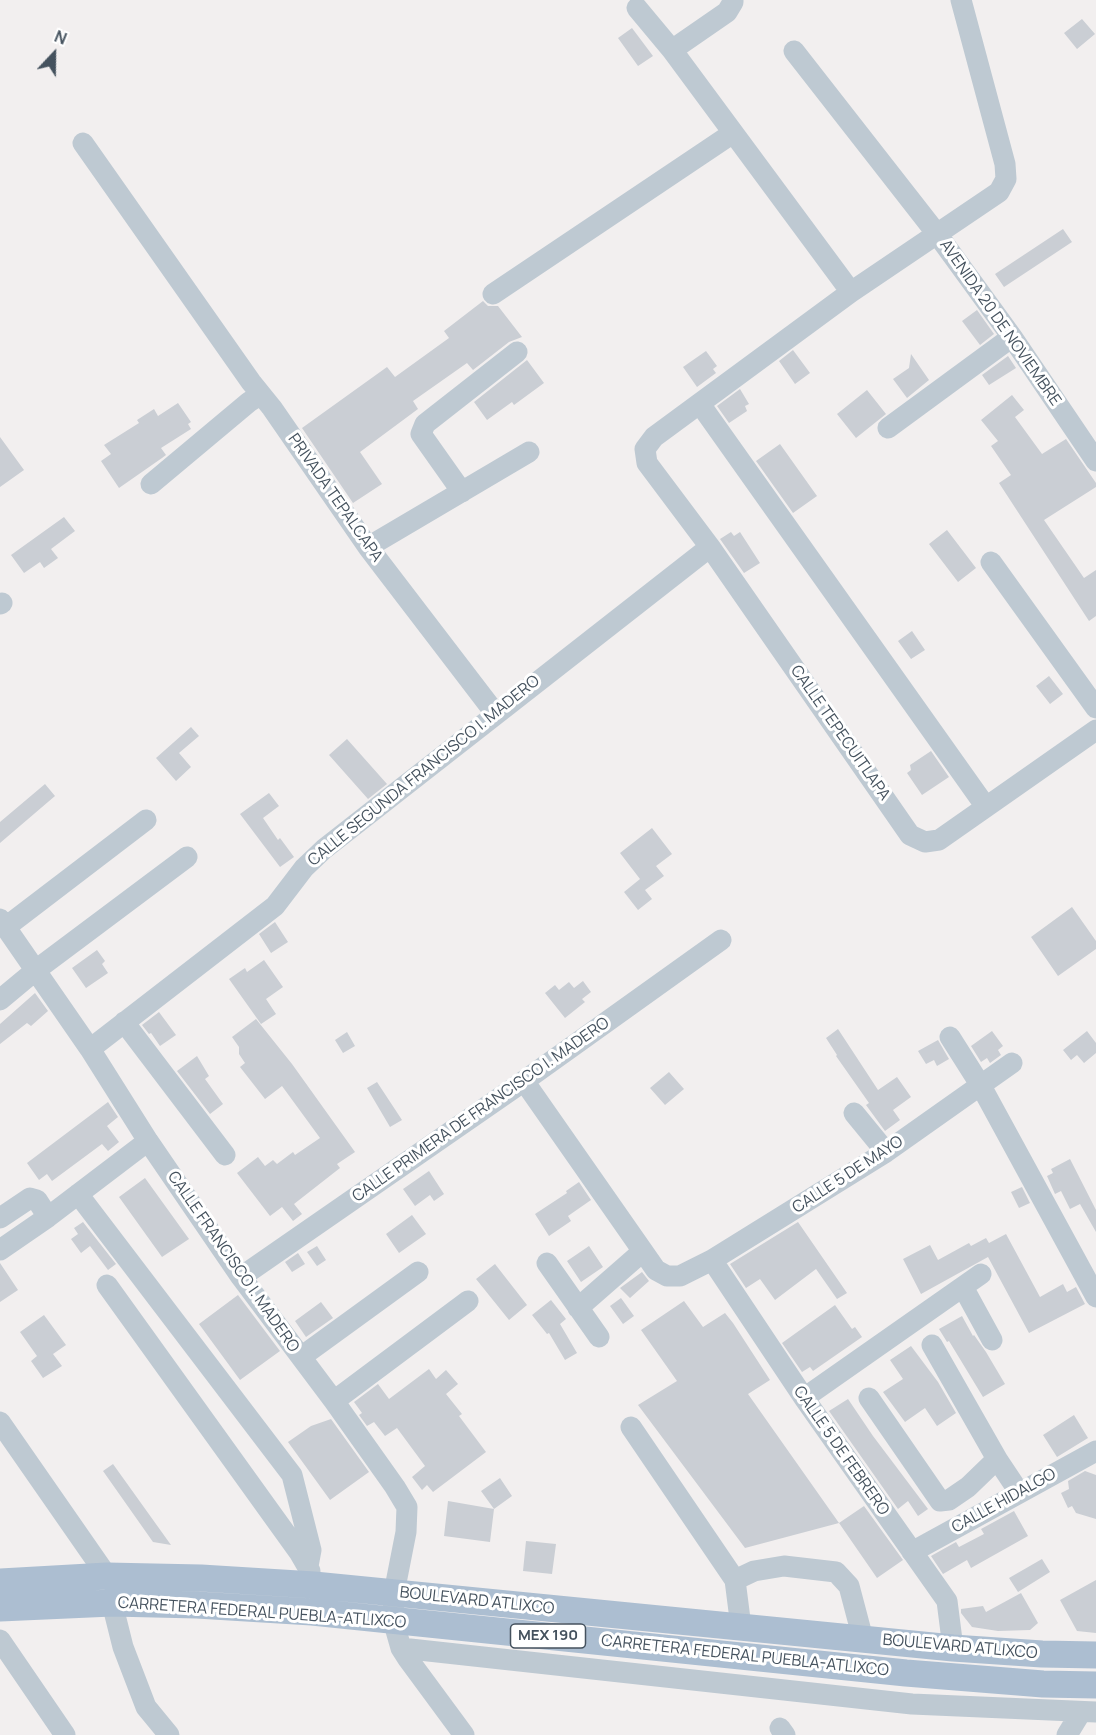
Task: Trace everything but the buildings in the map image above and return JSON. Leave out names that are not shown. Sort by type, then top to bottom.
[{"type":"main road","name":"BOULEVARD ATLIXCO","points":[[0,1582],[107,1576],[201,1578],[311,1576],[394,1593],[953,1648],[1096,1655]]},
{"type":"main road","name":"CARRETERA FEDERAL PUEBLA-ATLIXCO","points":[[0,1608],[112,1603],[208,1606],[393,1620],[999,1682],[1096,1685]]},
{"type":"main road","points":[[782,1660],[784,1631]]},
{"type":"street","points":[[672,50],[727,12],[733,0]]},
{"type":"street","name":"AVENIDA 20 DE NOVIEMBRE","points":[[961,0],[1005,164],[1006,179],[999,192],[937,234],[1012,337],[1096,460]]},
{"type":"street","points":[[637,8],[672,50],[851,292]]},
{"type":"street","points":[[794,51],[937,234],[851,292],[700,404],[986,807]]},
{"type":"street","points":[[493,294],[733,133]]},
{"type":"street","name":"PRIVADA TEPALCAPA","points":[[83,143],[368,547],[495,713]]},
{"type":"street","points":[[888,428],[1012,337]]},
{"type":"street","points":[[462,492],[421,434],[425,424],[517,352]]},
{"type":"street","points":[[151,484],[260,395]]},
{"type":"street","name":"CALLE TEPECUITLAPA","points":[[700,404],[654,437],[645,449],[647,464],[710,547],[910,835],[925,842],[939,840],[1096,730]]},
{"type":"street","points":[[368,547],[529,452]]},
{"type":"street","name":"CALLE SEGUNDA FRANCISCO I. MADERO","points":[[90,1049],[275,906],[304,868],[324,849],[710,547]]},
{"type":"street","points":[[992,562],[1096,708]]},
{"type":"street","points":[[3,923],[146,820]]},
{"type":"street","points":[[0,1000],[36,970],[187,857]]},
{"type":"street","name":"CALLE FRANCISCO I. MADERO","points":[[3,923],[90,1049],[148,1141],[241,1277],[334,1401],[407,1507],[406,1532],[394,1593],[393,1620],[401,1648],[464,1735]]},
{"type":"street","name":"CALLE PRIMERA DE FRANCISCO I. MADERO","points":[[241,1277],[524,1081],[721,940]]},
{"type":"street","points":[[124,1022],[225,1155]]},
{"type":"street","points":[[950,1037],[981,1086],[1096,1297]]},
{"type":"street","name":"CALLE 5 DE MAYO","points":[[642,1252],[656,1270],[667,1276],[680,1276],[712,1260],[886,1152],[1012,1063]]},
{"type":"street","points":[[524,1081],[642,1252],[578,1308]]},
{"type":"street","points":[[854,1113],[886,1152]]},
{"type":"street","points":[[0,1250],[48,1217],[148,1141]]},
{"type":"street","points":[[78,1194],[292,1475],[311,1550],[311,1576]]},
{"type":"street","points":[[0,1218],[30,1198],[37,1200],[48,1217]]},
{"type":"street","name":"CALLE 5 DE FEBRERO","points":[[712,1260],[804,1398],[947,1601],[953,1648]]},
{"type":"street","points":[[547,1263],[599,1337]]},
{"type":"street","points":[[301,1357],[418,1272]]},
{"type":"street","points":[[804,1398],[981,1274]]},
{"type":"street","points":[[107,1285],[311,1576]]},
{"type":"street","points":[[963,1287],[992,1340]]},
{"type":"street","points":[[334,1401],[468,1300]]},
{"type":"street","points":[[932,1345],[992,1464],[1012,1496]]},
{"type":"street","points":[[869,1398],[940,1501],[949,1500],[968,1487],[992,1464]]},
{"type":"street","points":[[0,1422],[107,1576]]},
{"type":"street","points":[[631,1427],[735,1580],[741,1627]]},
{"type":"street","name":"CALLE HIDALGO","points":[[912,1552],[1096,1451]]},
{"type":"street","points":[[735,1580],[754,1571],[784,1566],[836,1572],[849,1586],[863,1639]]},
{"type":"street","points":[[112,1603],[123,1647],[146,1707],[169,1735]]},
{"type":"street","points":[[0,1640],[64,1735]]},
{"type":"street","points":[[401,1648],[912,1704],[1088,1712]]},
{"type":"street","points":[[999,1682],[1006,1707]]},
{"type":"street","points":[[1067,1735],[1088,1712]]}]
